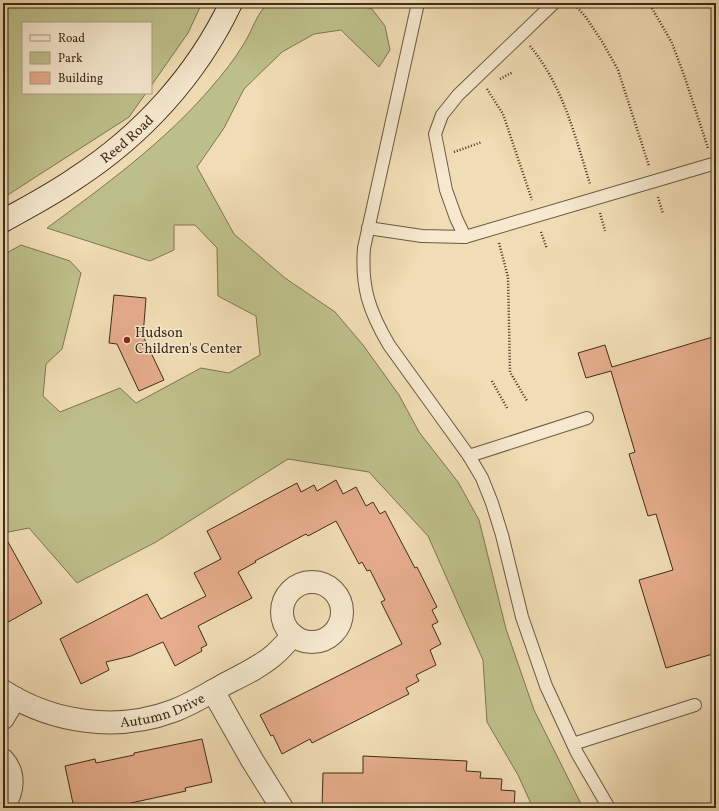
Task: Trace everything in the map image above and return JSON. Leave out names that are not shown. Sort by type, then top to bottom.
[{"type":"street","name":"Reed Road","points":[[3,221],[76,178],[101,161],[144,124],[183,82],[212,38],[231,3]]},
{"type":"street","name":"Autumn Drive","points":[[3,718],[9,694],[40,709],[65,717],[92,722],[119,722],[145,719],[171,712],[196,701],[268,660],[281,650],[293,635]]},
{"type":"street","points":[[213,691],[245,749],[282,808]]},
{"type":"street","points":[[3,760],[10,773],[12,786],[8,799],[3,805]]},
{"type":"lane","points":[[418,3],[368,228],[363,268],[365,289],[370,309],[389,345],[469,456],[482,478],[502,535],[522,617],[546,686],[573,744],[609,808]]},
{"type":"lane","points":[[465,237],[456,218],[446,190],[435,134],[442,115],[458,95],[554,3]]},
{"type":"lane","points":[[368,228],[422,236],[465,237],[537,217],[715,163]]},
{"type":"lane","points":[[469,456],[587,418]]},
{"type":"lane","points":[[573,744],[695,704]]},
{"type":"path","points":[[574,3],[585,16],[603,43],[618,70],[663,214]]},
{"type":"path","points":[[649,3],[672,43],[715,163]]},
{"type":"path","points":[[520,35],[533,49],[547,69],[565,103],[605,232]]},
{"type":"path","points":[[477,77],[492,95],[503,114],[547,249]]},
{"type":"path","points":[[450,153],[482,142]]},
{"type":"path","points":[[498,241],[508,277],[510,372],[527,401]]},
{"type":"path","points":[[492,381],[507,408]]},
{"type":"green space","points":[[3,3],[202,3],[188,33],[152,85],[152,22],[22,22],[22,94],[145,94],[129,117],[3,198]]},
{"type":"green space","points":[[269,3],[355,3],[372,9],[385,26],[390,50],[379,67],[341,30],[314,34],[282,52],[244,89],[224,128],[197,167],[234,234],[285,278],[335,312],[363,345],[399,395],[419,432],[458,482],[479,520],[506,629],[534,710],[583,808],[533,808],[518,775],[487,722],[483,660],[428,536],[369,472],[288,459],[156,542],[77,583],[29,528],[3,533],[3,255],[21,245],[70,261],[81,273],[62,349],[46,364],[43,396],[60,412],[120,388],[136,403],[201,368],[229,373],[260,355],[256,316],[218,296],[217,248],[195,225],[174,225],[174,250],[150,261],[47,228],[132,164],[191,110],[233,61],[261,11]]},
{"type":"building","name":"Hudson Children's Center","points":[[114,295],[146,298],[143,336],[164,380],[139,391],[117,344],[109,343]]},
{"type":"building","points":[[716,336],[716,653],[666,668],[639,580],[673,570],[656,514],[648,516],[629,454],[635,452],[611,371],[586,378],[578,353],[605,345],[612,367]]},
{"type":"building","points":[[336,480],[343,494],[356,487],[366,506],[373,502],[380,514],[385,511],[415,568],[417,567],[437,607],[432,610],[438,622],[432,625],[441,644],[430,650],[436,665],[416,675],[419,681],[406,688],[409,694],[312,743],[310,739],[282,754],[273,735],[271,736],[260,715],[402,644],[381,602],[385,600],[370,570],[367,571],[362,562],[359,564],[336,521],[308,536],[306,534],[255,561],[256,562],[238,572],[252,598],[198,626],[207,645],[201,648],[202,651],[175,666],[163,642],[131,656],[106,662],[109,670],[81,684],[60,639],[147,594],[161,619],[206,596],[194,573],[221,559],[207,531],[297,483],[301,492],[314,485],[317,491]]},
{"type":"building","points":[[3,533],[42,603],[3,625]]},
{"type":"building","points":[[202,739],[212,782],[185,788],[186,791],[108,808],[74,808],[65,766],[95,759],[96,763],[134,755],[134,753]]},
{"type":"building","points":[[363,756],[467,761],[466,771],[481,772],[480,778],[502,779],[501,790],[515,791],[514,808],[322,808],[323,773],[363,773]]},
{"type":"place","name":"Hudson Children's Center","points":[[127,340]]}]
